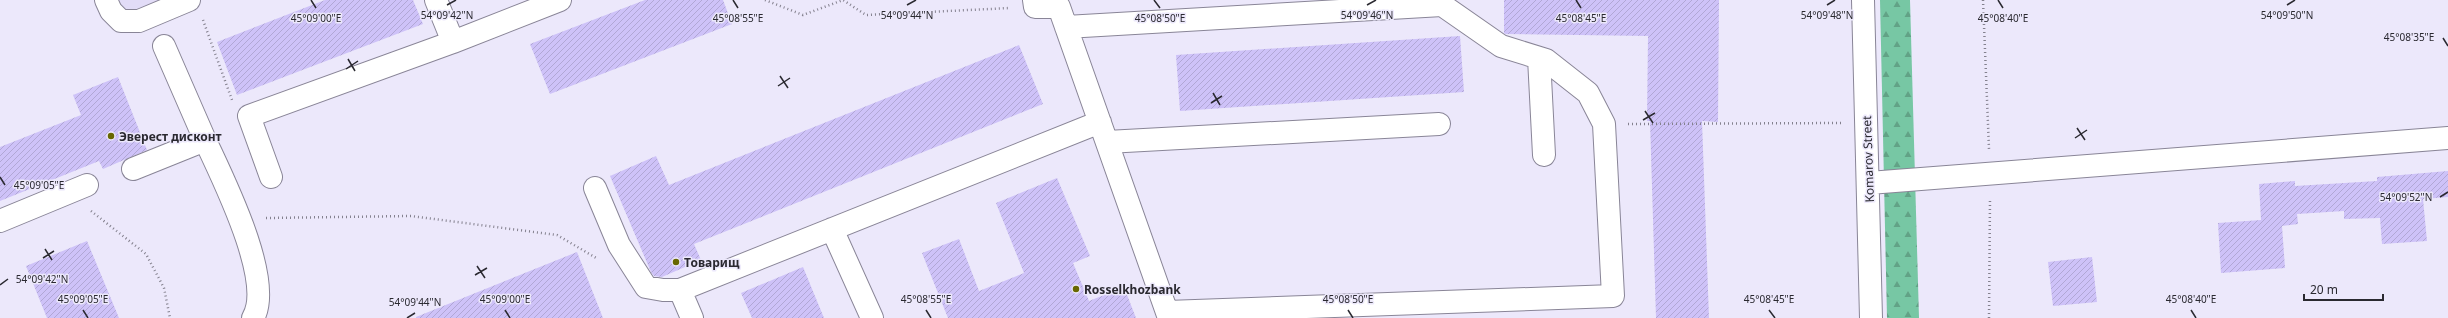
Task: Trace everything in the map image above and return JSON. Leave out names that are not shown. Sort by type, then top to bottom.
[{"type":"street","points":[[106,0],[111,11],[121,21],[139,21],[196,8]]},
{"type":"street","points":[[436,0],[453,42]]},
{"type":"street","points":[[271,176],[249,116],[453,42],[560,0]]},
{"type":"street","name":"Komarov Street","points":[[1863,0],[1872,318]]},
{"type":"street","points":[[1034,4],[1059,6],[1066,27],[1168,315],[1613,296],[1604,124],[1588,93],[1546,60],[1501,46],[1442,5],[1066,27]]},
{"type":"street","points":[[164,46],[240,219],[259,283],[255,313],[252,318]]},
{"type":"street","points":[[1539,58],[1544,155]]},
{"type":"street","points":[[595,188],[619,245],[646,287],[663,290],[680,290],[1100,122]]},
{"type":"street","points":[[1107,142],[1439,124]]},
{"type":"street","points":[[1869,182],[2448,138]]},
{"type":"street","points":[[134,169],[205,140]]},
{"type":"street","points":[[0,221],[77,189]]},
{"type":"street","points":[[832,229],[872,318]]},
{"type":"street","points":[[680,290],[686,316]]},
{"type":"path","points":[[766,0],[804,15],[843,0],[866,15],[1034,4]]},
{"type":"path","points":[[196,8],[234,107]]},
{"type":"path","points":[[1604,124],[1867,123]]},
{"type":"path","points":[[77,189],[146,254],[164,288],[170,318]]},
{"type":"path","points":[[240,219],[411,216],[557,235],[605,263]]},
{"type":"shaded area","points":[[118,0],[197,0],[199,7],[133,33]]},
{"type":"green space","points":[[1880,0],[1910,0],[1919,318],[1887,318]]},
{"type":"building","points":[[325,0],[413,0],[423,24],[237,95],[217,42]]},
{"type":"building","points":[[645,0],[723,0],[732,24],[550,94],[530,44]]},
{"type":"building","points":[[1504,0],[1719,0],[1718,122],[1702,121],[1709,318],[1656,318],[1650,121],[1647,121],[1648,36],[1506,34],[1504,33]]},
{"type":"building","points":[[1460,36],[1464,92],[1180,111],[1176,55]]},
{"type":"building","points":[[1019,45],[1043,104],[694,244],[701,260],[662,277],[654,276],[651,272],[610,176],[656,156],[669,185]]},
{"type":"building","points":[[118,77],[147,150],[103,169],[99,161],[0,201],[0,147],[81,115],[73,95]]},
{"type":"building","points":[[2448,171],[2448,197],[2423,199],[2427,241],[2382,244],[2380,218],[2344,219],[2344,211],[2297,214],[2298,224],[2282,226],[2285,268],[2221,273],[2218,223],[2261,220],[2259,184],[2295,181],[2295,186],[2377,181],[2377,177]]},
{"type":"building","points":[[1057,178],[1090,256],[1073,263],[1089,301],[1124,287],[1136,318],[948,318],[922,253],[959,239],[979,291],[1024,273],[996,203]]},
{"type":"building","points":[[87,241],[119,318],[47,318],[26,266]]},
{"type":"building","points":[[577,252],[603,318],[416,318],[416,317]]},
{"type":"building","points":[[2092,257],[2097,302],[2053,306],[2048,262]]},
{"type":"building","points":[[803,267],[824,318],[752,318],[741,293]]},
{"type":"place","name":"Эверест дисконт","points":[[111,136]]},
{"type":"place","name":"Товарищ","points":[[676,262]]},
{"type":"place","name":"Rosselkhozbank","points":[[1076,289]]}]
